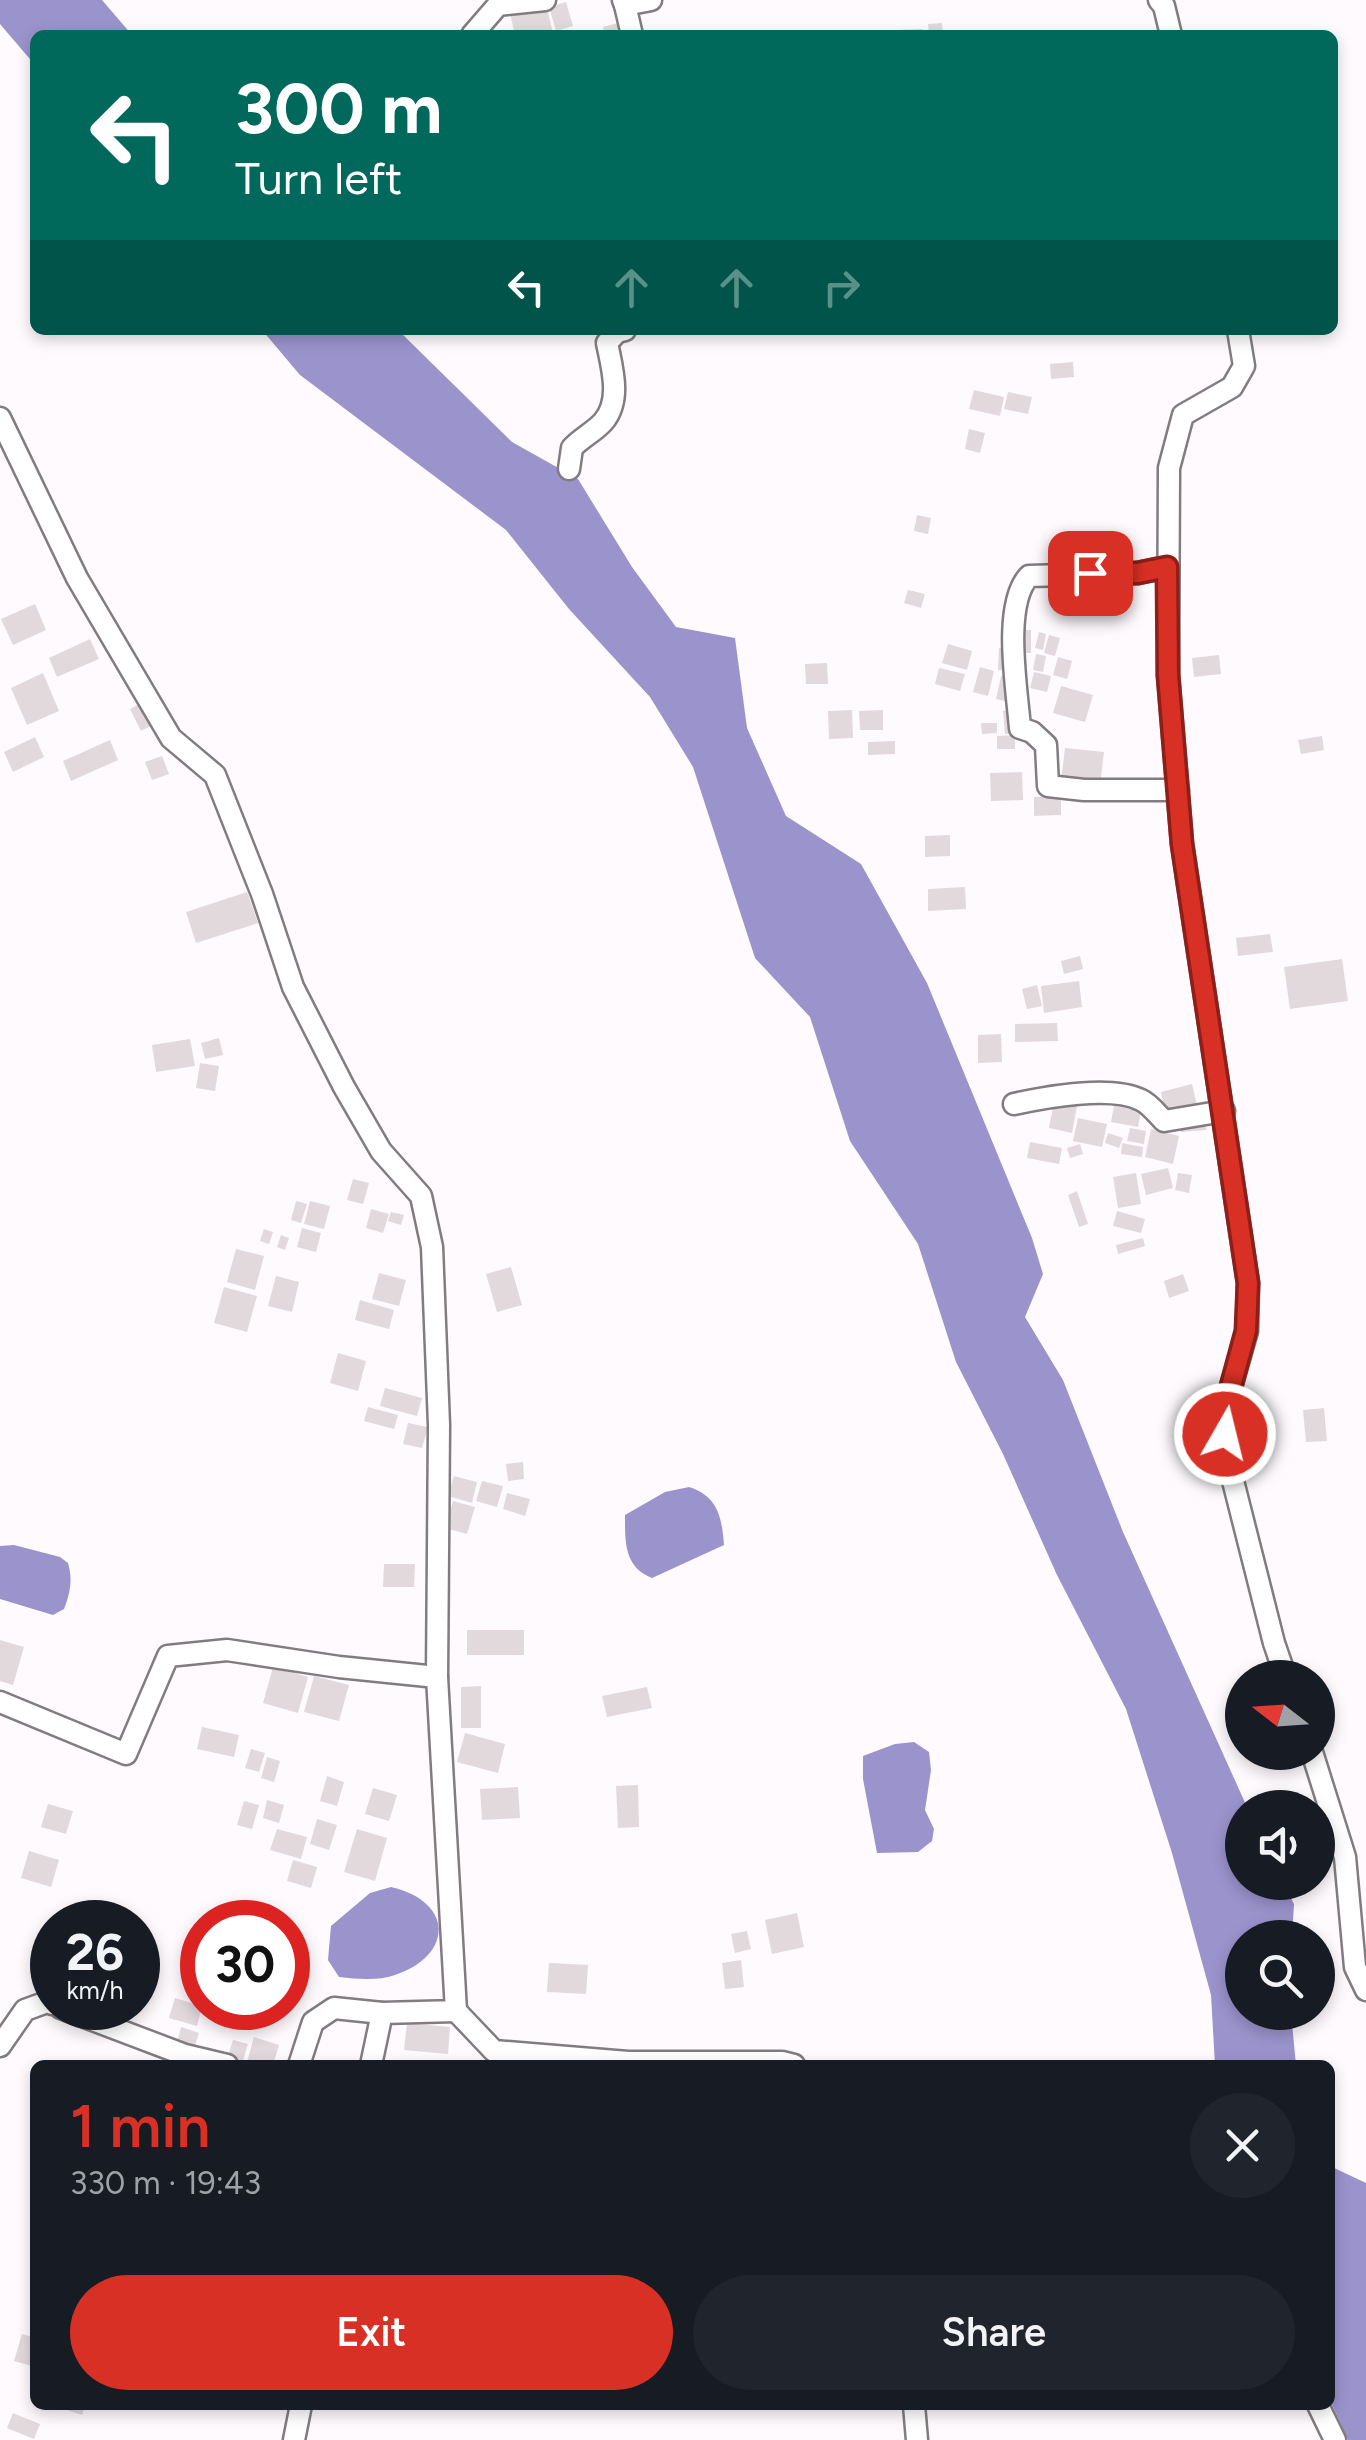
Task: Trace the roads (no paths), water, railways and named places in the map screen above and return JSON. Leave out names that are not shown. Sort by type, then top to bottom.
[{"type":"street","points":[[476,30],[498,5],[545,0]]},
{"type":"street","points":[[631,30],[624,2],[652,0]]},
{"type":"street","points":[[1166,2],[1170,30]]},
{"type":"street","points":[[569,469],[572,448],[604,421],[613,404],[606,342],[614,335]]},
{"type":"street","points":[[1239,335],[1244,366],[1232,387],[1183,415],[1168,468],[1168,675],[1182,844],[1248,1283],[1246,1331],[1227,1401],[1225,1434],[1230,1469],[1280,1660]]},
{"type":"street","points":[[0,418],[77,578],[171,738],[215,775],[262,894],[293,987],[381,1151],[421,1196],[432,1247],[438,1405],[437,1677],[456,2010],[494,2051],[604,2060]]},
{"type":"street","points":[[1167,567],[1138,573],[1029,576],[1020,585],[1014,659],[1020,728],[1032,732],[1046,745],[1048,786],[1178,790]]},
{"type":"street","points":[[1014,1104],[1058,1094],[1127,1096],[1142,1100],[1164,1121],[1224,1111]]},
{"type":"street","points":[[0,1702],[126,1754],[168,1656],[228,1650],[437,1677]]},
{"type":"street","points":[[1318,1770],[1345,1857],[1355,1967],[1366,1990]]},
{"type":"street","points":[[0,2046],[30,2008]]},
{"type":"street","points":[[301,2060],[313,2022],[334,2008],[382,2013],[456,2010]]},
{"type":"street","points":[[372,2060],[382,2013]]},
{"type":"street","points":[[119,2030],[206,2060]]},
{"type":"street","points":[[294,2440],[300,2410]]},
{"type":"street","points":[[914,2410],[917,2440]]},
{"type":"street","points":[[1320,2410],[1335,2440]]}]
